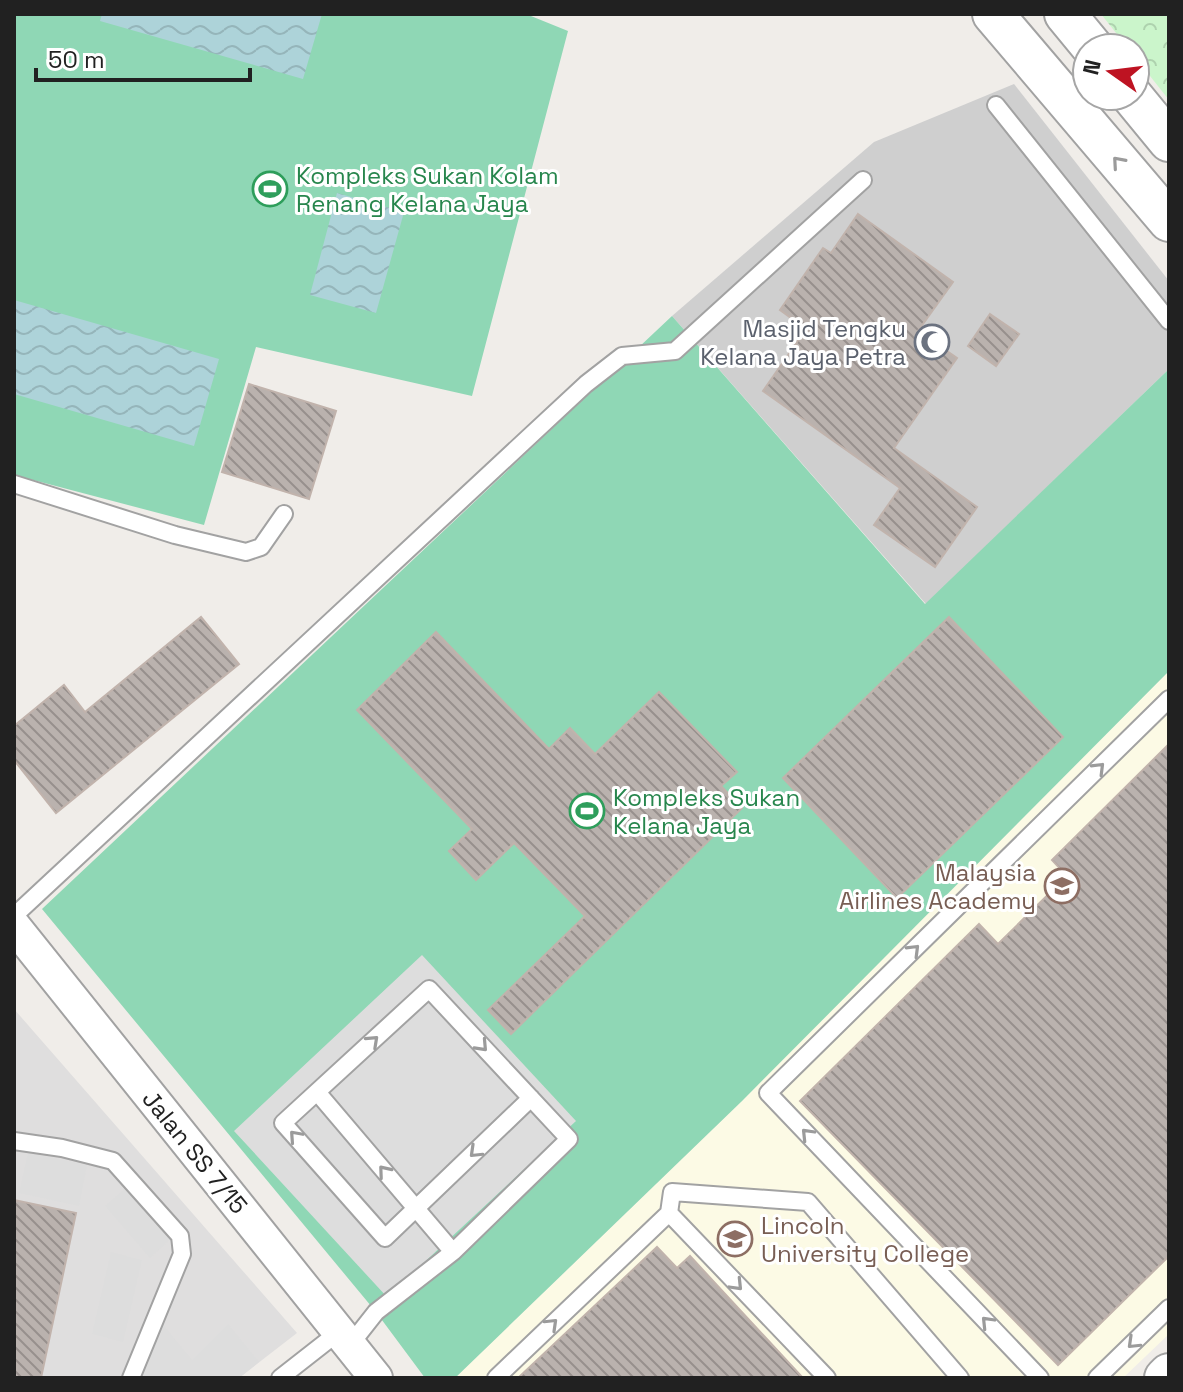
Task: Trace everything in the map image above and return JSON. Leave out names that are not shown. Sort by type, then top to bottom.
[{"type":"street","points":[[993,14],[1169,221]]},
{"type":"street","points":[[1065,14],[1080,32]]},
{"type":"street","points":[[1145,112],[1169,141]]},
{"type":"street","name":"Jalan SS 7/15","points":[[14,926],[376,1378]]},
{"type":"lane","points":[[996,105],[1169,321]]},
{"type":"lane","points":[[14,916],[586,384],[622,356],[675,351],[863,180]]},
{"type":"lane","points":[[14,484],[175,535],[246,552],[261,547],[284,514]]},
{"type":"lane","points":[[1040,1378],[768,1093],[1169,699]]},
{"type":"lane","points":[[280,1378],[345,1338],[453,1252],[569,1139],[531,1098],[429,989],[283,1123],[385,1238],[531,1098]]},
{"type":"lane","points":[[317,1092],[453,1252]]},
{"type":"lane","points":[[14,1141],[62,1148],[113,1161],[180,1236],[182,1254],[131,1378]]},
{"type":"lane","points":[[496,1378],[669,1213],[672,1192],[808,1202],[960,1378]]},
{"type":"lane","points":[[669,1213],[827,1378]]},
{"type":"lane","points":[[1097,1378],[1169,1308]]},
{"type":"shaded area","name":"Masjid Tengku Kelana Jaya Petra","points":[[1014,84],[1169,281],[1169,369],[926,604],[672,316],[874,142]]},
{"type":"shaded area","name":"Malaysia Airlines Academy","points":[[1169,671],[1169,1334],[1123,1378],[455,1378],[742,1101]]},
{"type":"shaded area","points":[[422,955],[576,1121],[387,1297],[234,1131]]},
{"type":"shaded area","points":[[14,1009],[297,1333],[239,1378],[14,1378]]},
{"type":"shaded area","points":[[28,1153],[87,1165],[79,1206],[19,1193]]},
{"type":"shaded area","points":[[129,1185],[174,1236],[150,1258],[105,1206]]},
{"type":"shaded area","points":[[111,1252],[142,1260],[123,1342],[92,1334]]},
{"type":"shaded area","points":[[160,1321],[192,1360],[228,1324],[259,1362],[239,1378],[135,1378]]},
{"type":"green space","name":"Kompleks Sukan Kolam Renang Kelana Jaya","points":[[14,14],[526,14],[568,31],[472,396],[256,347],[204,525],[14,475]]},
{"type":"green space","points":[[1101,14],[1169,14],[1169,100],[1151,77],[1151,32],[1115,32]]},
{"type":"green space","name":"Kompleks Sukan Kelana Jaya","points":[[672,316],[925,604],[1169,369],[1169,671],[742,1101],[455,1378],[425,1378],[376,1312],[42,909]]},
{"type":"water","points":[[102,14],[322,14],[303,79],[100,21]]},
{"type":"water","points":[[337,193],[404,212],[376,313],[310,295]]},
{"type":"water","points":[[14,300],[219,359],[194,446],[14,394]]},
{"type":"building","points":[[858,214],[953,282],[918,331],[957,358],[894,448],[977,507],[935,567],[874,525],[900,488],[763,391],[806,329],[780,310],[823,248],[831,253]]},
{"type":"building","points":[[990,314],[1019,334],[996,366],[968,346]]},
{"type":"building","points":[[249,384],[336,411],[309,499],[222,472]]},
{"type":"building","points":[[201,617],[239,664],[56,813],[14,760],[14,726],[64,685],[85,712]]},
{"type":"building","points":[[949,617],[1063,737],[897,898],[783,778]]},
{"type":"building","points":[[436,632],[549,749],[570,728],[595,754],[659,692],[737,772],[721,786],[742,808],[511,1034],[488,1010],[585,916],[514,843],[476,880],[449,851],[472,829],[357,710]]},
{"type":"building","name":"Malaysia Airlines Academy","points":[[1169,744],[1169,1256],[1058,1365],[800,1101],[979,924],[998,944],[1067,876],[1052,860]]},
{"type":"building","points":[[14,1200],[76,1213],[41,1378],[14,1378]]},
{"type":"building","points":[[657,1247],[677,1268],[690,1256],[803,1378],[518,1378]]},
{"type":"place","name":"Kompleks Sukan Kolam Renang Kelana Jaya","points":[[270,189]]},
{"type":"place","name":"Masjid Tengku Kelana Jaya Petra","points":[[932,342]]},
{"type":"place","name":"Kompleks Sukan Kelana Jaya","points":[[587,811]]},
{"type":"place","name":"Malaysia Airlines Academy","points":[[1062,886]]},
{"type":"place","name":"Lincoln University College","points":[[735,1239]]}]
